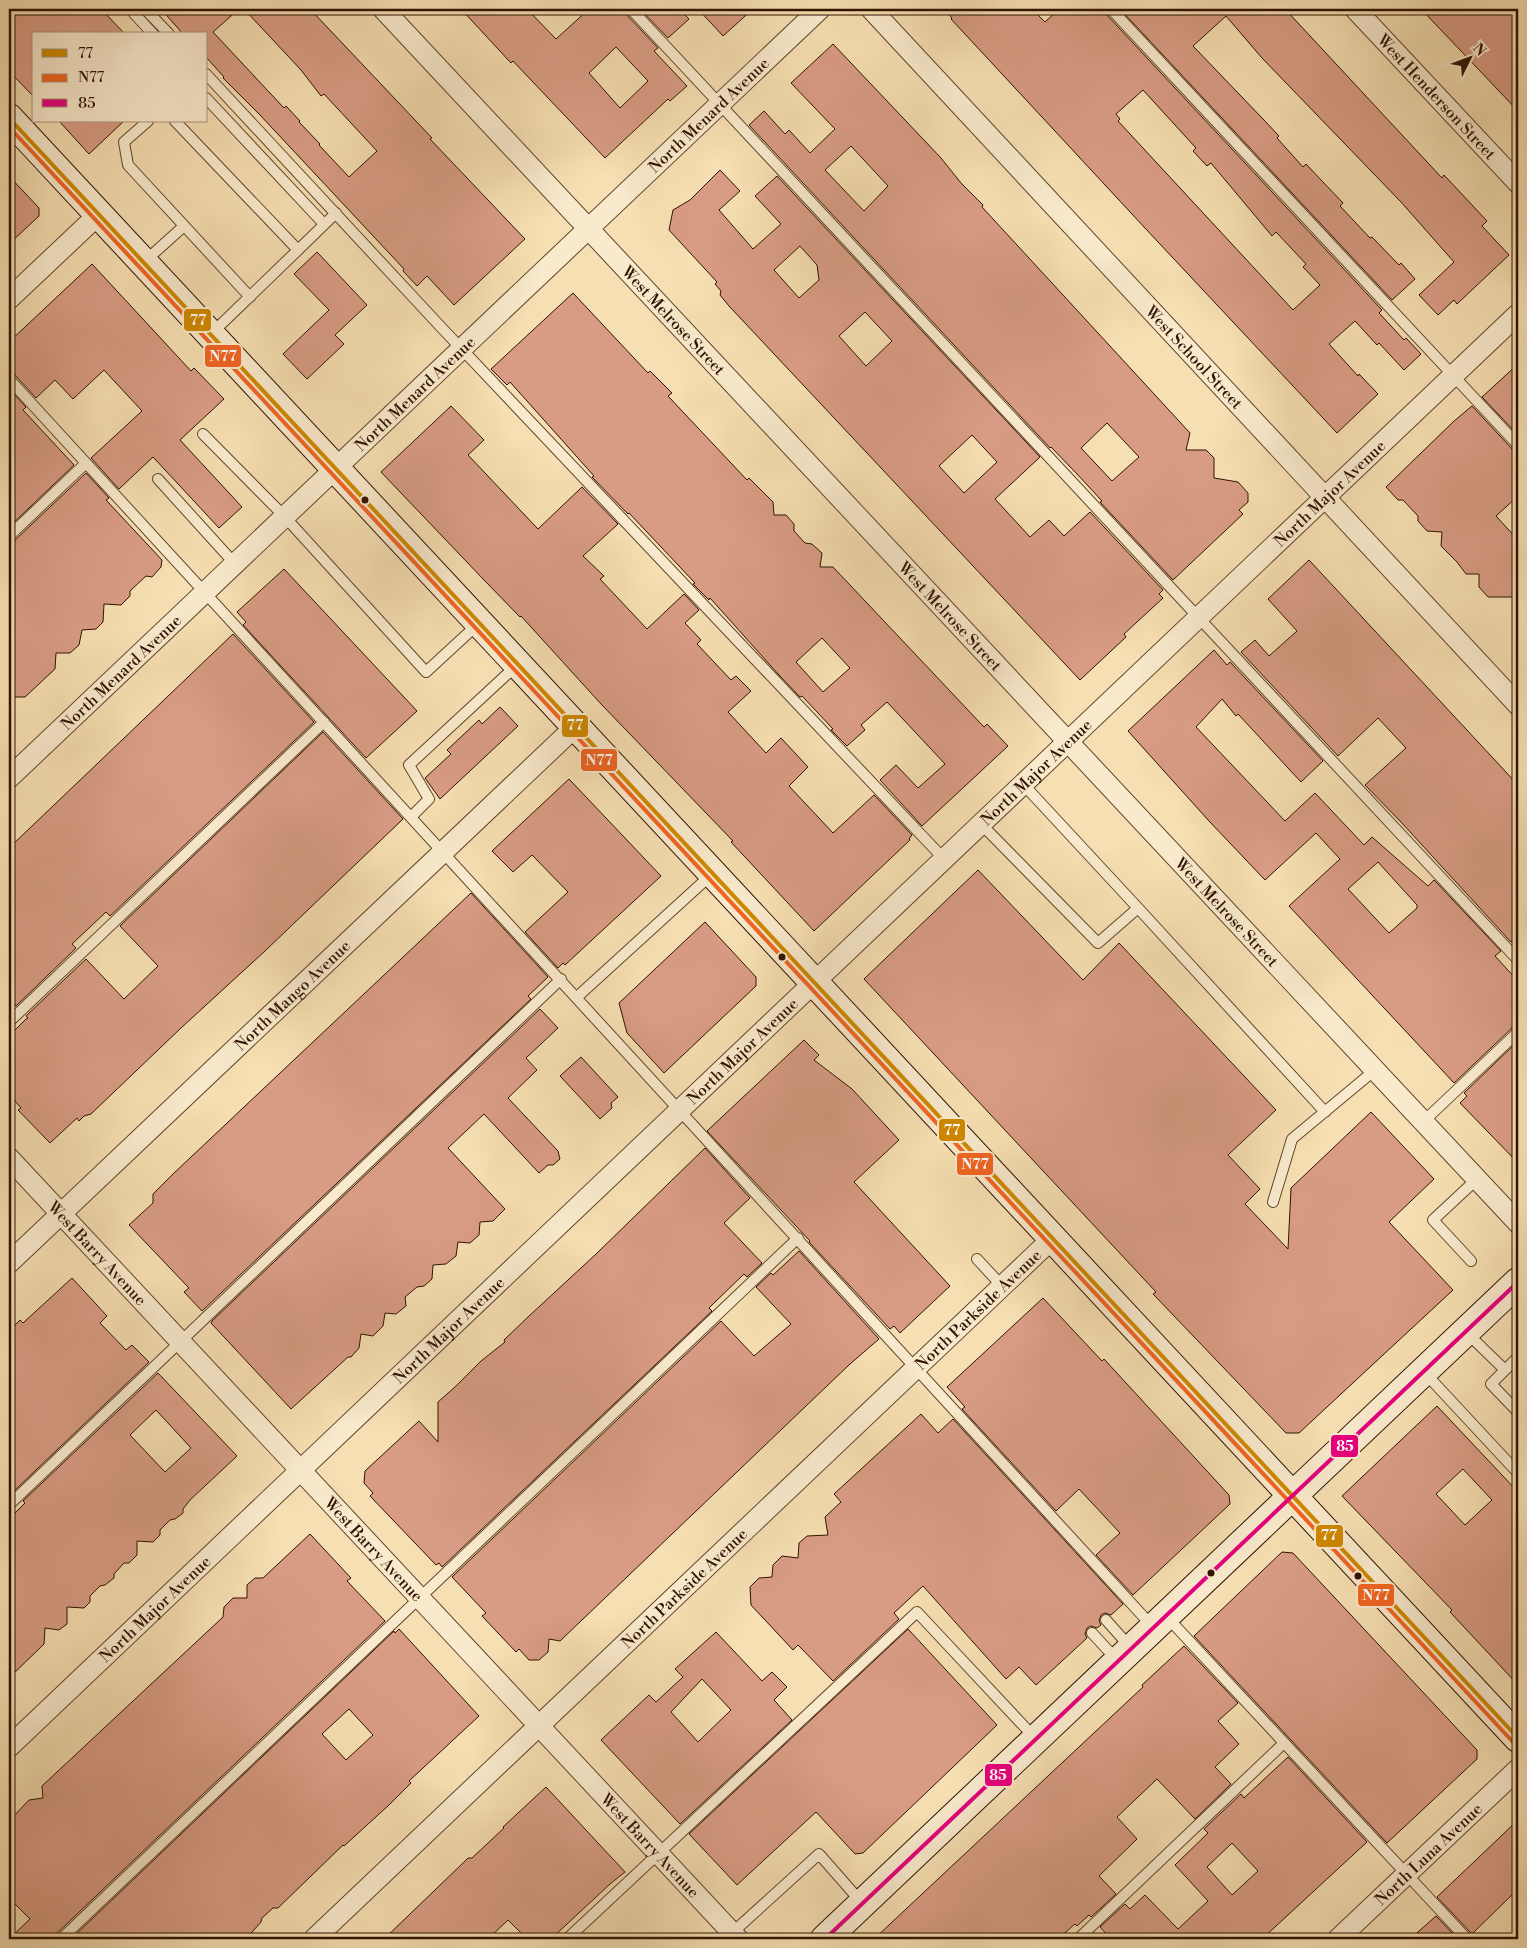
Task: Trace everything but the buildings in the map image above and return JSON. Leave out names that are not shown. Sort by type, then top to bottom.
[{"type":"main road","points":[[9,118],[1518,1738]]},
{"type":"main road","points":[[825,1939],[1518,1282]]},
{"type":"street","name":"West Melrose Street","points":[[383,9],[1518,1223]]},
{"type":"street","name":"North Menard Avenue","points":[[9,778],[820,9]]},
{"type":"street","name":"West School Street","points":[[870,9],[1518,705]]},
{"type":"street","name":"West Henderson Street","points":[[1355,9],[1518,184]]},
{"type":"street","points":[[9,300],[99,214]]},
{"type":"street","name":"North Major Avenue","points":[[9,1746],[1518,314]]},
{"type":"street","name":"North Mango Avenue","points":[[10,1260],[61,1214],[576,726]]},
{"type":"street","name":"West Barry Avenue","points":[[9,1158],[735,1936]]},
{"type":"street","name":"North Parkside Avenue","points":[[314,1939],[1053,1238]]},
{"type":"street","name":"North Luna Avenue","points":[[1338,1939],[1518,1769]]},
{"type":"lane","points":[[130,9],[151,32]]},
{"type":"lane","points":[[146,9],[167,32]]},
{"type":"lane","points":[[631,9],[1518,960]]},
{"type":"lane","points":[[1111,9],[1518,445]]},
{"type":"lane","points":[[208,76],[462,349],[944,859]]},
{"type":"lane","points":[[208,100],[324,224]]},
{"type":"lane","points":[[147,122],[124,142],[128,165],[250,297]]},
{"type":"lane","points":[[176,122],[298,250]]},
{"type":"lane","points":[[210,334],[336,213]]},
{"type":"lane","points":[[143,262],[184,226]]},
{"type":"lane","points":[[9,380],[917,1367],[1160,1622],[1284,1743],[1467,1939]]},
{"type":"lane","points":[[203,434],[284,517],[426,672],[479,623]]},
{"type":"lane","points":[[9,536],[86,463]]},
{"type":"lane","points":[[158,479],[235,564]]},
{"type":"lane","points":[[411,817],[429,799],[409,765],[518,664]]},
{"type":"lane","points":[[9,1022],[324,722]]},
{"type":"lane","points":[[1023,784],[1325,1112]]},
{"type":"lane","points":[[981,824],[1098,943],[1138,908]]},
{"type":"lane","points":[[577,997],[713,873]]},
{"type":"lane","points":[[9,1505],[181,1343],[560,979]]},
{"type":"lane","points":[[1423,1122],[1518,1032]]},
{"type":"lane","points":[[1273,1202],[1292,1139],[1375,1070]]},
{"type":"lane","points":[[1471,1261],[1433,1220],[1477,1179]]},
{"type":"lane","points":[[60,1939],[798,1238]]},
{"type":"lane","points":[[977,1259],[1002,1286]]},
{"type":"lane","points":[[1466,1332],[1505,1370]]},
{"type":"lane","points":[[1518,1358],[1491,1384],[1518,1412]]},
{"type":"lane","points":[[1424,1372],[1518,1473]]},
{"type":"lane","points":[[567,1939],[917,1612],[1036,1739]]},
{"type":"lane","points":[[1106,1620],[1125,1655]]},
{"type":"lane","points":[[1092,1633],[1125,1655]]},
{"type":"lane","points":[[1078,1939],[1284,1743]]},
{"type":"lane","points":[[735,1936],[818,1854],[863,1903]]},
{"type":"transit line","name":"77","points":[[9,118],[1518,1738]]},
{"type":"transit line","name":"N77","points":[[9,127],[1513,1742]]},
{"type":"transit line","name":"85","points":[[825,1939],[1518,1282]]}]
